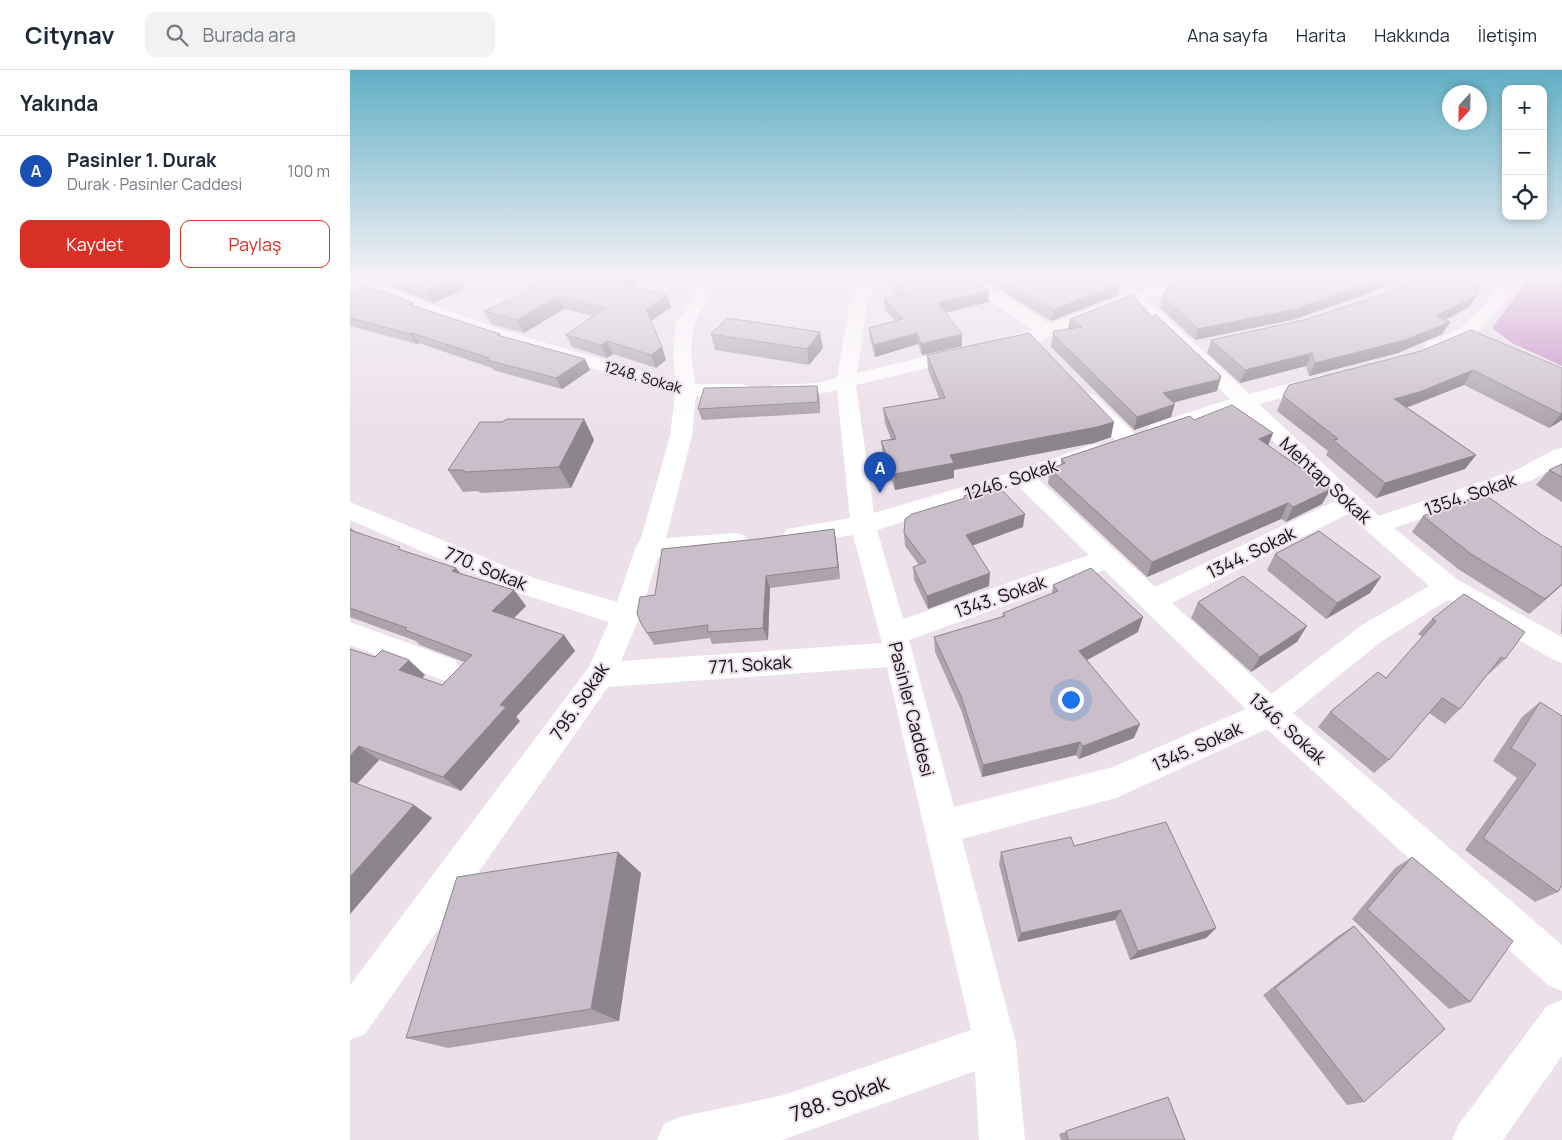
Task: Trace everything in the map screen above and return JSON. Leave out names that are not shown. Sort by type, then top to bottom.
[{"type":"street","name":"1248. Sokak","points":[[483,328],[686,390],[818,389],[1040,340],[1067,328]]},
{"type":"street","name":"795. Sokak","points":[[350,1019],[600,675],[626,616],[648,549],[654,538],[681,436],[686,390],[682,352],[685,328]]},
{"type":"street","name":"Pasinler Caddesi","points":[[855,328],[846,382],[863,525],[896,644],[995,1043],[1002,1140]]},
{"type":"street","points":[[1027,328],[1040,340]]},
{"type":"street","name":"Mehtap Sokak","points":[[1167,328],[1350,503],[1448,587],[1562,651]]},
{"type":"street","points":[[1414,355],[1474,337],[1477,328]]},
{"type":"street","points":[[1189,349],[1212,344]]},
{"type":"street","name":"1246. Sokak","points":[[648,549],[762,540],[863,525],[1022,477],[1243,402],[1339,376]]},
{"type":"street","points":[[1076,386],[1128,440]]},
{"type":"street","name":"1354. Sokak","points":[[1375,526],[1524,475],[1562,456]]},
{"type":"street","name":"1346. Sokak","points":[[1022,477],[1271,713],[1562,971]]},
{"type":"street","name":"1344. Sokak","points":[[1151,601],[1350,503]]},
{"type":"street","name":"770. Sokak","points":[[350,510],[525,585],[626,616]]},
{"type":"street","name":"1343. Sokak","points":[[896,644],[1107,559]]},
{"type":"street","name":"1345. Sokak","points":[[942,827],[1116,782],[1271,713],[1372,633],[1448,587]]},
{"type":"street","points":[[350,633],[445,669]]},
{"type":"street","name":"771. Sokak","points":[[600,675],[896,644]]},
{"type":"street","points":[[1475,1140],[1562,1021]]},
{"type":"street","name":"788. Sokak","points":[[680,1140],[784,1117],[995,1043]]},
{"type":"shaded area","points":[[1492,328],[1562,328],[1562,366],[1512,343]]},
{"type":"building","points":[[387,328],[481,328],[500,334],[497,335],[585,359],[556,378],[487,360],[489,358],[412,333]]},
{"type":"building","points":[[576,328],[654,328],[662,347],[651,355],[607,341],[601,345],[566,335]]},
{"type":"building","points":[[717,328],[793,328],[820,332],[807,349],[711,334]]},
{"type":"building","points":[[869,328],[957,328],[962,334],[921,344],[917,333],[874,345]]},
{"type":"building","points":[[1075,328],[1170,328],[1221,376],[1219,377],[1221,379],[1163,393],[1175,404],[1137,417],[1053,334],[1054,331]]},
{"type":"building","points":[[1267,328],[1435,328],[1405,340],[1315,363],[1312,353],[1245,370],[1211,340]]},
{"type":"building","points":[[1471,330],[1562,368],[1562,413],[1473,370],[1419,392],[1394,399],[1476,455],[1385,483],[1333,440],[1338,439],[1283,396],[1289,385],[1421,351]]},
{"type":"building","points":[[1029,333],[1114,422],[1097,427],[950,455],[954,463],[894,474],[881,441],[896,439],[883,408],[945,398],[927,355]]},
{"type":"building","points":[[817,386],[818,402],[698,409],[704,388]]},
{"type":"building","points":[[1232,405],[1273,433],[1259,439],[1331,489],[1293,507],[1288,503],[1152,562],[1050,469],[1065,463],[1061,459],[1190,416],[1194,420]]},
{"type":"building","points":[[507,419],[584,419],[559,467],[466,472],[462,470],[448,470],[480,422],[502,422]]},
{"type":"building","points":[[1562,464],[1562,477],[1549,470]]},
{"type":"building","points":[[996,484],[1025,514],[966,535],[990,573],[927,596],[913,567],[926,562],[904,533],[905,519],[912,514],[965,498],[964,496]]},
{"type":"building","points":[[1484,494],[1562,547],[1562,584],[1545,599],[1471,554],[1423,516]]},
{"type":"building","points":[[834,529],[838,567],[766,576],[763,628],[707,632],[708,625],[647,633],[641,623],[637,614],[640,597],[655,595],[662,549]]},
{"type":"building","points":[[350,530],[400,547],[398,549],[456,568],[452,571],[514,590],[492,611],[564,635],[500,705],[506,707],[443,777],[359,746],[350,756],[350,649],[375,657],[382,650],[409,660],[399,670],[442,685],[472,655],[405,630],[407,628],[350,608]]},
{"type":"building","points":[[1319,531],[1381,577],[1337,603],[1275,554]]},
{"type":"building","points":[[1091,568],[1143,617],[1079,651],[1140,724],[1083,746],[1080,742],[983,765],[961,696],[934,637],[1005,616],[1003,613],[1058,591],[1053,585]]},
{"type":"building","points":[[1243,576],[1307,626],[1260,657],[1198,602]]},
{"type":"building","points":[[1464,594],[1525,632],[1505,659],[1501,657],[1460,709],[1442,698],[1389,760],[1330,712],[1378,672],[1386,678],[1436,621],[1432,619]]},
{"type":"building","points":[[1540,702],[1562,716],[1562,885],[1558,892],[1483,838],[1536,764],[1511,748]]},
{"type":"building","points":[[350,781],[414,805],[350,877]]},
{"type":"building","points":[[1166,822],[1216,928],[1138,951],[1121,910],[1021,933],[1001,852],[1071,837],[1074,846]]},
{"type":"building","points":[[618,852],[591,1009],[406,1038],[457,877]]},
{"type":"building","points":[[1412,857],[1513,941],[1470,1002],[1367,909]]},
{"type":"building","points":[[1354,926],[1445,1029],[1364,1102],[1275,988]]},
{"type":"building","points":[[1168,1097],[1185,1140],[1068,1140],[1066,1131]]},
{"type":"place","name":"Pasinler 1. Durak","points":[[880,493]]}]
